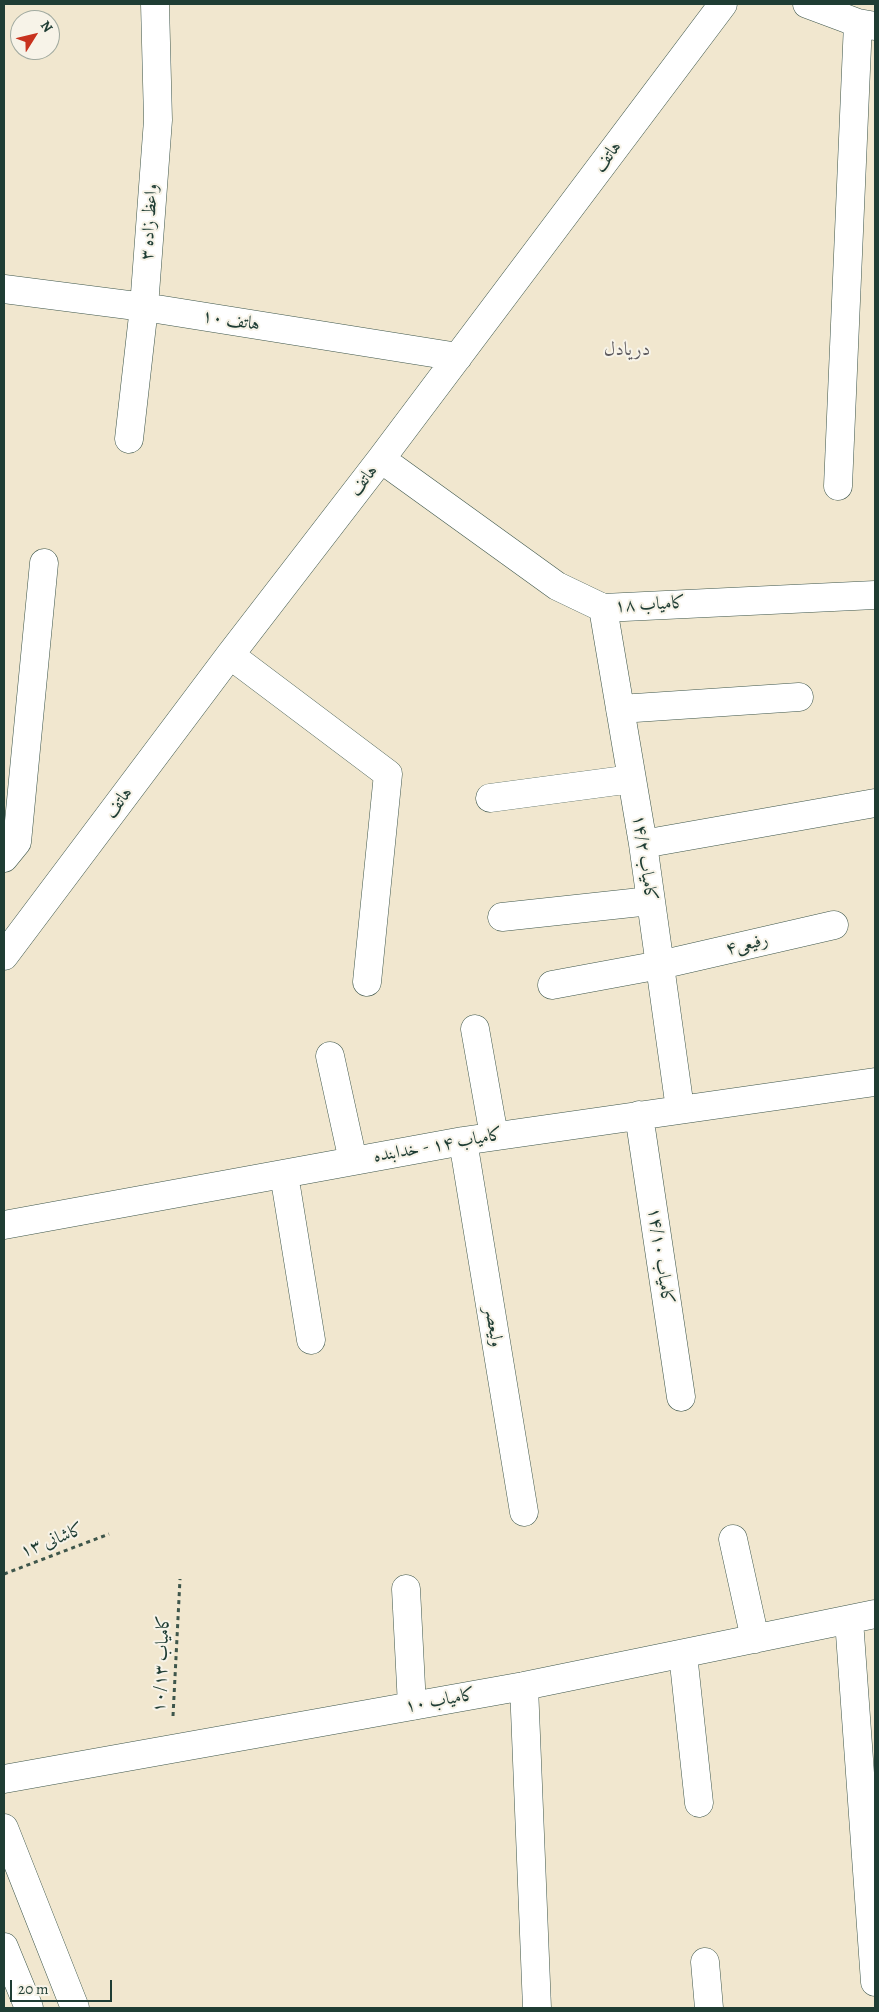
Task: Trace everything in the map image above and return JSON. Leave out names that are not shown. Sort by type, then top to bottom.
[{"type":"street","name":"واعظ زاده ۳","points":[[129,440],[144,307],[158,120],[155,4]]},
{"type":"street","name":"هاتف","points":[[4,956],[723,4]]},
{"type":"street","points":[[807,4],[867,25],[838,486]]},
{"type":"street","name":"هاتف ۱۰","points":[[4,289],[144,307],[458,357]]},
{"type":"street","name":"کامیاب ۱۸","points":[[381,459],[557,586],[603,608],[875,595]]},
{"type":"street","points":[[4,858],[17,842],[44,563]]},
{"type":"street","name":"کامیاب ۱۴/۲","points":[[603,608],[643,844],[680,1109]]},
{"type":"street","points":[[230,655],[388,774],[368,982]]},
{"type":"street","points":[[620,709],[799,697]]},
{"type":"street","points":[[490,798],[632,779]]},
{"type":"street","points":[[643,844],[875,803]]},
{"type":"street","points":[[502,918],[650,901]]},
{"type":"street","name":"رفیعی۴","points":[[552,985],[660,965],[834,925]]},
{"type":"street","points":[[475,1030],[494,1136]]},
{"type":"street","points":[[330,1056],[353,1161]]},
{"type":"street","name":"کامیاب ۱۴ - خدابنده","points":[[4,1225],[463,1141],[875,1082]]},
{"type":"street","name":"کامیاب ۱۴/۱۰","points":[[639,1115],[681,1397]]},
{"type":"street","name":"ولیعصر","points":[[463,1141],[524,1512]]},
{"type":"street","points":[[284,1174],[311,1340]]},
{"type":"street","points":[[733,1539],[755,1640]]},
{"type":"street","points":[[406,1589],[412,1706]]},
{"type":"street","name":"کامیاب ۱۰","points":[[4,1779],[524,1686],[875,1614]]},
{"type":"street","points":[[849,1620],[875,1982]]},
{"type":"street","points":[[683,1654],[699,1803]]},
{"type":"street","points":[[524,1686],[537,2008]]},
{"type":"street","points":[[4,1828],[75,2008]]},
{"type":"street","points":[[4,1947],[29,2008]]},
{"type":"street","points":[[705,1962],[709,2008]]},
{"type":"path","name":"کاشانی ۱۳","points":[[4,1574],[109,1534]]},
{"type":"path","name":"کامیاب ۱۰/۱۳","points":[[171,1750],[180,1579]]},
{"type":"district","name":"دریادل","points":[[627,350]]}]
